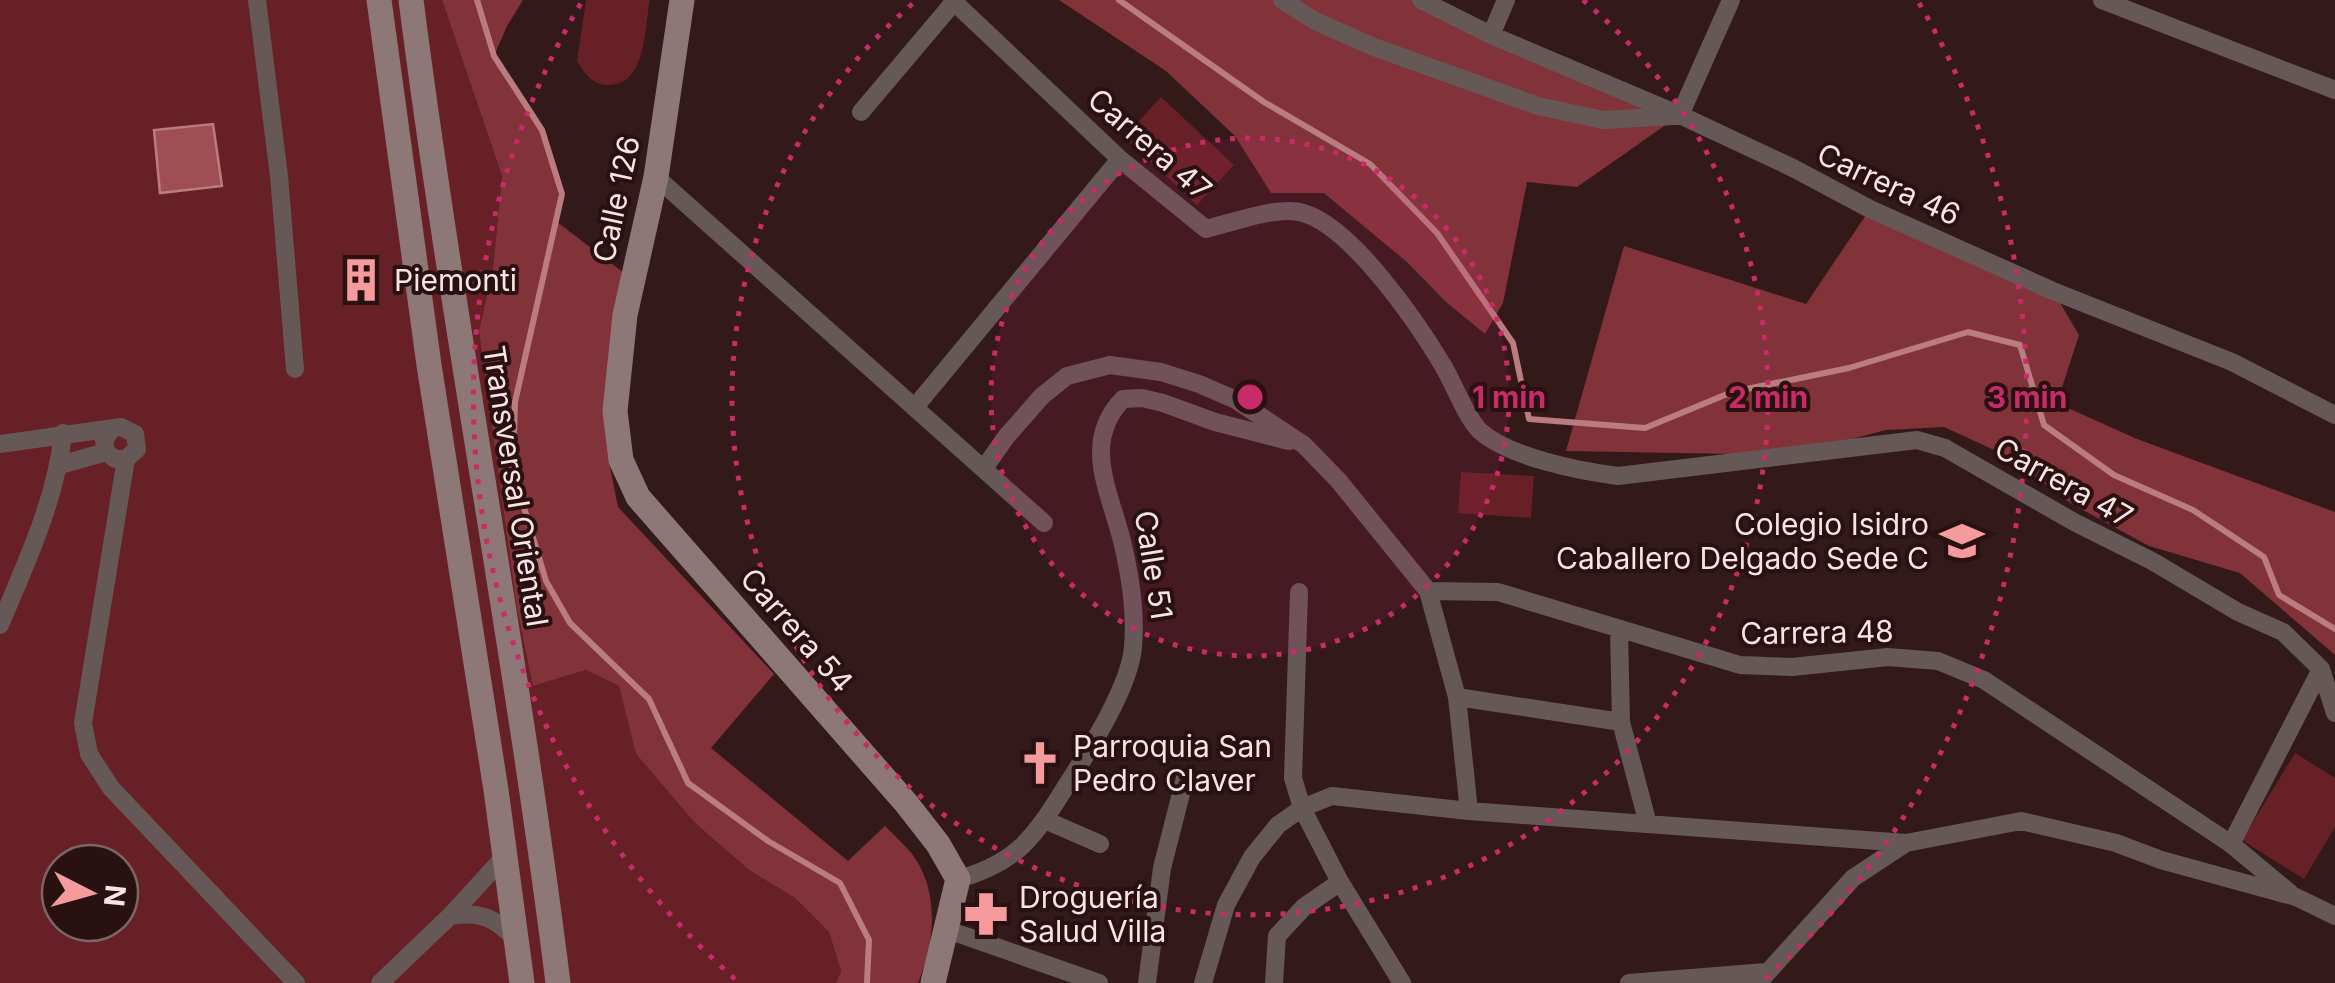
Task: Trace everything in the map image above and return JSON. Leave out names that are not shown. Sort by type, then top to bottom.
[{"type":"main road","points":[[379,0],[429,365],[522,983]]},
{"type":"main road","name":"Transversal Oriental","points":[[412,0],[438,204],[540,834],[558,983]]},
{"type":"main road","name":"Calle 126","points":[[615,411],[625,315],[656,176],[682,0]]},
{"type":"main road","name":"Carrera 54","points":[[615,411],[621,460],[638,497],[906,803],[938,844],[958,879]]},
{"type":"main road","points":[[933,983],[958,879]]},
{"type":"street","points":[[256,0],[280,176],[296,369]]},
{"type":"street","points":[[1282,0],[1315,20],[1374,46],[1538,106],[1603,120],[1680,116],[1731,0]]},
{"type":"street","name":"Carrera 46","points":[[1421,0],[2053,291],[2232,362],[2335,415]]},
{"type":"street","points":[[1492,35],[1506,0]]},
{"type":"street","points":[[2102,0],[2335,90]]},
{"type":"street","points":[[860,112],[953,1]]},
{"type":"street","name":"Carrera 47","points":[[953,1],[1120,160],[1206,229],[1284,211],[1304,213],[1330,228],[1400,301],[1479,430],[1508,446],[1574,470],[1618,476],[1917,440],[1945,448],[2238,612],[2283,632],[2321,669],[2335,713]]},
{"type":"street","points":[[915,407],[1120,160]]},
{"type":"street","points":[[656,176],[1044,523]]},
{"type":"street","points":[[985,467],[1042,396],[1067,376],[1110,365],[1161,372],[1199,384],[1236,400],[1304,445],[1338,480],[1428,590],[1458,697],[1468,811]]},
{"type":"street","name":"Calle 51","points":[[958,879],[982,873],[1012,858],[1045,820],[1098,735],[1129,672],[1130,584],[1099,459],[1110,412],[1123,399],[1142,398],[1304,445]]},
{"type":"street","points":[[0,444],[126,428],[137,438],[137,449],[126,460],[82,723],[89,754],[111,788],[296,983]]},
{"type":"street","points":[[112,430],[104,440],[106,452],[115,459],[126,460]]},
{"type":"street","points":[[0,625],[37,535],[60,465],[63,433]]},
{"type":"street","points":[[60,465],[106,452]]},
{"type":"street","name":"Carrera 48","points":[[1428,590],[1498,592],[1740,665],[1792,666],[1888,657],[1938,661],[1984,680],[2231,844],[2296,897]]},
{"type":"street","points":[[1299,592],[1293,778],[1302,808],[1340,882],[1402,983]]},
{"type":"street","points":[[1619,630],[1621,722],[1648,824]]},
{"type":"street","points":[[2231,844],[2321,669]]},
{"type":"street","points":[[1458,697],[1621,722]]},
{"type":"street","points":[[1147,983],[1162,868],[1185,778]]},
{"type":"street","points":[[1203,983],[1226,905],[1252,856],[1278,825],[1302,808],[1332,796],[1468,811],[1906,843]]},
{"type":"street","points":[[1045,820],[1100,844]]},
{"type":"street","name":"Carrera 48","points":[[1906,843],[2021,821],[2100,839],[2296,897],[2335,916]]},
{"type":"street","points":[[1628,983],[1762,977],[1853,878],[1906,843]]},
{"type":"street","points":[[380,983],[505,856]]},
{"type":"street","points":[[1274,983],[1277,936],[1304,907],[1340,882]]},
{"type":"street","points":[[450,916],[486,916],[502,924],[514,938]]},
{"type":"street","points":[[948,930],[1099,983]]},
{"type":"shaded area","points":[[0,0],[442,0],[502,176],[493,268],[479,331],[533,686],[586,670],[619,686],[636,754],[695,823],[749,870],[795,898],[829,932],[841,971],[836,983],[0,983]]},
{"type":"shaded area","points":[[442,0],[523,0],[494,56],[531,114],[551,155],[559,199],[557,222],[628,276],[609,462],[618,507],[774,674],[711,748],[848,861],[885,826],[909,850],[921,868],[931,901],[931,935],[918,983],[836,983],[841,971],[829,932],[795,898],[749,870],[695,823],[636,754],[619,686],[586,670],[533,686],[517,608],[479,331],[493,268],[502,176]]},
{"type":"shaded area","points":[[586,0],[650,0],[637,66],[620,83],[597,83],[577,61]]},
{"type":"shaded area","points":[[1059,0],[1421,0],[1680,115],[1577,187],[1527,182],[1503,303],[1485,334],[1324,193],[1271,193],[1235,136],[1166,71]]},
{"type":"shaded area","points":[[1161,97],[1234,165],[1197,205],[1124,137]]},
{"type":"shaded area","points":[[213,124],[222,186],[160,193],[154,130]]},
{"type":"shaded area","points":[[1870,209],[2053,291],[2079,335],[2057,403],[2137,439],[2335,512],[2335,655],[2240,573],[2149,546],[2072,504],[2003,454],[1944,427],[1886,430],[1791,455],[1566,451],[1624,246],[1806,304]]},
{"type":"shaded area","points":[[1461,472],[1534,476],[1531,518],[1458,513]]},
{"type":"shaded area","points":[[2295,753],[2335,778],[2335,827],[2304,879],[2242,840]]},
{"type":"waterway","points":[[477,0],[494,56],[542,130],[562,194],[515,402],[513,471],[546,581],[570,623],[649,699],[688,783],[768,841],[840,883],[869,940],[867,983]]},
{"type":"waterway","points":[[1119,0],[1264,102],[1370,164],[1437,233],[1513,343],[1529,419],[1645,428],[1732,392],[1849,368],[1968,332],[2020,345],[2044,425],[2114,475],[2193,510],[2264,557],[2279,595],[2335,629]]},
{"type":"place","name":"Piemonti","points":[[361,280]]},
{"type":"place","name":"Colegio Isidro Caballero Delgado Sede C","points":[[1962,541]]},
{"type":"place","name":"Parroquia San Pedro Claver","points":[[1040,763]]},
{"type":"place","name":"Droguería Salud Villa","points":[[986,914]]}]
